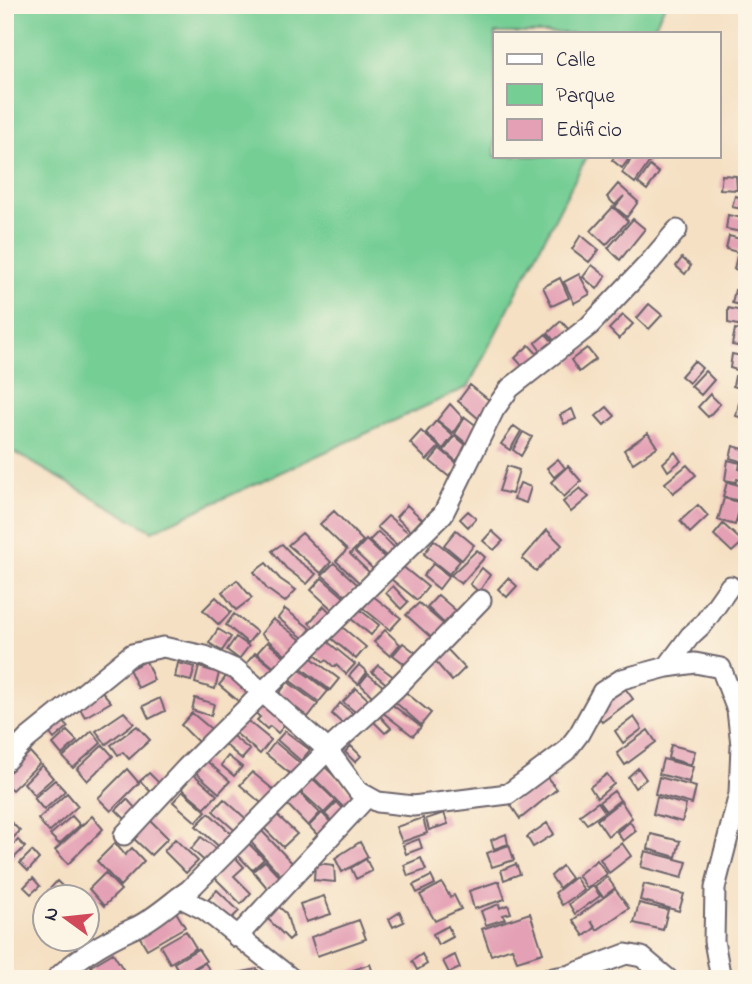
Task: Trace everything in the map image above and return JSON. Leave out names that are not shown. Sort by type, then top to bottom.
[{"type":"street","points":[[124,835],[186,768],[443,514],[494,410],[510,387],[589,326],[677,230]]},
{"type":"street","points":[[667,667],[690,636],[704,623],[730,586]]},
{"type":"street","points":[[56,979],[91,950],[134,928],[189,891],[328,750],[396,688],[481,600]]},
{"type":"street","points":[[5,762],[27,739],[132,654],[163,648],[205,656],[237,670],[328,750],[358,791],[378,802],[413,806],[508,794],[566,751],[579,734],[602,692],[622,679],[695,663],[721,668],[737,710],[741,746],[739,794],[715,888],[714,941],[721,979]]},
{"type":"street","points":[[237,937],[367,796]]},
{"type":"street","points":[[179,897],[205,910],[292,979]]},
{"type":"street","points":[[545,979],[570,975],[626,954],[642,957],[668,979]]},
{"type":"green space","points":[[5,5],[665,5],[652,32],[493,32],[493,158],[586,158],[468,387],[152,531],[5,447]]},
{"type":"building","points":[[614,158],[630,158],[622,168],[612,160]]},
{"type":"building","points":[[632,158],[652,158],[635,183],[622,173]]},
{"type":"building","points":[[650,166],[659,173],[647,190],[638,183]]},
{"type":"building","points":[[722,175],[736,176],[737,190],[720,189]]},
{"type":"building","points":[[618,184],[638,202],[627,217],[615,207],[624,196],[615,205],[607,197]]},
{"type":"building","points":[[735,196],[747,199],[747,210],[732,207]]},
{"type":"building","points":[[613,207],[628,221],[606,245],[591,231]]},
{"type":"building","points":[[728,215],[747,219],[746,233],[726,229]]},
{"type":"building","points":[[633,219],[645,229],[620,260],[608,248]]},
{"type":"building","points":[[581,235],[599,250],[589,262],[572,249]]},
{"type":"building","points":[[729,236],[744,240],[741,253],[726,249]]},
{"type":"building","points":[[737,256],[747,259],[747,272],[734,269]]},
{"type":"building","points":[[682,258],[691,266],[685,274],[676,266]]},
{"type":"building","points":[[592,265],[606,276],[597,289],[583,277]]},
{"type":"building","points":[[579,274],[590,294],[574,303],[564,282]]},
{"type":"building","points":[[560,278],[569,298],[552,306],[543,287]]},
{"type":"building","points":[[735,290],[747,292],[747,307],[732,303]]},
{"type":"building","points":[[649,304],[662,315],[649,329],[637,318]]},
{"type":"building","points":[[728,308],[747,312],[747,327],[728,323]]},
{"type":"building","points":[[623,315],[633,324],[619,339],[609,329]]},
{"type":"building","points":[[561,321],[570,331],[556,343],[548,333]]},
{"type":"building","points":[[735,329],[747,332],[747,348],[732,345]]},
{"type":"building","points":[[546,334],[555,344],[543,354],[535,343]]},
{"type":"building","points":[[529,345],[541,358],[527,371],[515,358]]},
{"type":"building","points":[[587,348],[596,359],[579,372],[571,360]]},
{"type":"building","points":[[732,354],[747,357],[747,373],[730,368]]},
{"type":"building","points":[[694,361],[702,368],[689,383],[681,376]]},
{"type":"building","points":[[705,371],[714,380],[701,395],[691,386]]},
{"type":"building","points":[[735,376],[747,379],[746,390],[733,386]]},
{"type":"building","points":[[470,385],[489,400],[479,419],[458,401]]},
{"type":"building","points":[[710,394],[720,404],[708,417],[698,407]]},
{"type":"building","points":[[739,403],[747,405],[747,419],[736,416]]},
{"type":"building","points":[[450,404],[463,418],[453,433],[437,420]]},
{"type":"building","points":[[607,407],[615,416],[604,425],[596,416]]},
{"type":"building","points":[[572,409],[576,419],[564,424],[560,415]]},
{"type":"building","points":[[465,417],[478,427],[467,444],[455,434]]},
{"type":"building","points":[[436,421],[453,436],[443,449],[426,433]]},
{"type":"building","points":[[514,426],[521,431],[510,450],[501,444]]},
{"type":"building","points":[[421,431],[439,447],[427,460],[410,443]]},
{"type":"building","points":[[523,432],[532,437],[521,456],[513,450]]},
{"type":"building","points":[[648,433],[657,447],[633,463],[624,450]]},
{"type":"building","points":[[455,436],[467,446],[456,461],[444,451]]},
{"type":"building","points":[[733,446],[747,450],[747,463],[730,458]]},
{"type":"building","points":[[440,449],[459,465],[448,476],[430,461]]},
{"type":"building","points":[[675,452],[681,461],[668,471],[663,463]]},
{"type":"building","points":[[558,459],[565,468],[554,477],[547,468]]},
{"type":"building","points":[[728,460],[740,463],[739,469],[747,471],[747,482],[725,480]]},
{"type":"building","points":[[687,465],[696,475],[673,493],[665,483]]},
{"type":"building","points":[[507,466],[519,470],[512,494],[499,491]]},
{"type":"building","points":[[568,466],[581,481],[564,497],[551,482]]},
{"type":"building","points":[[727,482],[743,486],[740,501],[723,497]]},
{"type":"building","points":[[520,483],[531,487],[526,503],[514,499]]},
{"type":"building","points":[[580,488],[589,497],[571,512],[563,502]]},
{"type":"building","points":[[724,498],[741,503],[735,525],[718,520]]},
{"type":"building","points":[[742,503],[747,504],[745,525],[737,522]]},
{"type":"building","points":[[407,505],[422,519],[411,531],[396,517]]},
{"type":"building","points":[[698,505],[708,516],[690,533],[680,521]]},
{"type":"building","points":[[334,511],[363,541],[350,554],[371,574],[361,584],[336,561],[347,550],[320,524]]},
{"type":"building","points":[[468,511],[476,518],[468,527],[460,519]]},
{"type":"building","points":[[388,516],[409,533],[397,545],[377,527]]},
{"type":"building","points":[[723,524],[743,542],[732,552],[714,535]]},
{"type":"building","points":[[456,530],[474,545],[462,560],[444,545]]},
{"type":"building","points":[[547,530],[562,545],[536,571],[522,559]]},
{"type":"building","points":[[492,531],[503,541],[494,550],[483,541]]},
{"type":"building","points":[[378,532],[396,549],[388,558],[369,541]]},
{"type":"building","points":[[302,533],[331,562],[321,573],[288,545]]},
{"type":"building","points":[[366,540],[386,559],[374,570],[355,552]]},
{"type":"building","points":[[434,540],[460,561],[449,574],[424,554]]},
{"type":"building","points":[[282,544],[316,574],[307,584],[286,568],[272,551]]},
{"type":"building","points":[[477,550],[485,557],[461,584],[451,575]]},
{"type":"building","points":[[266,563],[280,579],[296,590],[285,602],[267,589],[254,572]]},
{"type":"building","points":[[334,563],[358,585],[347,597],[322,575]]},
{"type":"building","points":[[433,564],[449,576],[439,589],[423,576]]},
{"type":"building","points":[[402,566],[428,587],[417,600],[391,579]]},
{"type":"building","points":[[482,568],[490,575],[479,592],[470,584]]},
{"type":"building","points":[[322,578],[346,599],[334,611],[311,590]]},
{"type":"building","points":[[508,578],[517,586],[507,597],[498,589]]},
{"type":"building","points":[[237,580],[252,598],[236,610],[222,592]]},
{"type":"building","points":[[393,586],[408,602],[401,609],[386,593]]},
{"type":"building","points":[[438,595],[461,615],[449,628],[427,607]]},
{"type":"building","points":[[373,596],[401,618],[390,630],[363,608]]},
{"type":"building","points":[[216,597],[231,612],[219,625],[203,610]]},
{"type":"building","points":[[419,603],[448,628],[435,641],[406,615]]},
{"type":"building","points":[[324,606],[335,617],[320,633],[309,623]]},
{"type":"building","points":[[285,609],[311,629],[303,638],[278,618]]},
{"type":"building","points":[[359,609],[379,625],[371,635],[350,618]]},
{"type":"building","points":[[234,614],[257,632],[248,643],[226,625]]},
{"type":"building","points":[[273,619],[308,645],[292,661],[261,634]]},
{"type":"building","points":[[341,626],[366,647],[356,659],[331,638]]},
{"type":"building","points":[[218,629],[231,637],[222,651],[209,643]]},
{"type":"building","points":[[385,630],[400,644],[390,656],[374,642]]},
{"type":"building","points":[[236,637],[249,646],[239,659],[227,650]]},
{"type":"building","points":[[323,638],[355,664],[346,674],[336,665],[334,667],[326,660],[324,662],[311,650]]},
{"type":"building","points":[[267,642],[289,660],[278,671],[257,653]]},
{"type":"building","points":[[403,643],[420,656],[410,668],[393,655]]},
{"type":"building","points":[[447,649],[465,668],[452,681],[434,660]]},
{"type":"building","points":[[255,653],[277,671],[267,683],[245,665]]},
{"type":"building","points":[[309,656],[339,679],[330,690],[300,667]]},
{"type":"building","points":[[146,661],[154,680],[138,688],[129,669]]},
{"type":"building","points":[[178,663],[195,667],[191,681],[175,677]]},
{"type":"building","points":[[359,665],[367,672],[358,684],[349,676]]},
{"type":"building","points":[[378,665],[395,678],[389,686],[372,672]]},
{"type":"building","points":[[199,667],[219,673],[215,689],[195,683]]},
{"type":"building","points":[[299,669],[328,691],[319,702],[289,680]]},
{"type":"building","points":[[229,673],[254,693],[243,705],[219,685]]},
{"type":"building","points":[[368,674],[384,687],[374,698],[360,684]]},
{"type":"building","points":[[288,682],[318,704],[308,717],[278,695]]},
{"type":"building","points":[[622,684],[633,699],[602,722],[595,712]]},
{"type":"building","points":[[356,688],[372,703],[360,716],[343,702]]},
{"type":"building","points":[[100,689],[111,702],[85,717],[77,704]]},
{"type":"building","points":[[404,691],[431,713],[421,725],[395,702]]},
{"type":"building","points":[[160,698],[165,711],[149,719],[143,706]]},
{"type":"building","points":[[195,698],[214,704],[211,716],[192,710]]},
{"type":"building","points":[[260,699],[286,723],[278,733],[270,726],[267,729],[257,720],[260,717],[251,709]]},
{"type":"building","points":[[340,703],[356,716],[346,727],[332,714]]},
{"type":"building","points":[[390,703],[421,727],[413,736],[382,712]]},
{"type":"building","points":[[124,712],[134,723],[106,744],[96,731]]},
{"type":"building","points":[[192,713],[216,733],[203,747],[181,725]]},
{"type":"building","points":[[379,715],[391,728],[385,733],[373,721]]},
{"type":"building","points":[[243,717],[271,740],[260,754],[231,729]]},
{"type":"building","points":[[634,717],[642,729],[623,743],[615,731]]},
{"type":"building","points":[[62,720],[68,727],[54,739],[48,731]]},
{"type":"building","points":[[137,726],[150,740],[129,759],[123,752],[118,755],[111,745]]},
{"type":"building","points":[[648,730],[656,742],[625,765],[617,753]]},
{"type":"building","points":[[67,731],[77,741],[62,755],[53,744]]},
{"type":"building","points":[[92,731],[101,743],[73,768],[63,757]]},
{"type":"building","points":[[285,731],[310,750],[301,761],[277,740]]},
{"type":"building","points":[[229,733],[250,750],[242,759],[222,742]]},
{"type":"building","points":[[275,742],[302,765],[293,776],[266,754]]},
{"type":"building","points":[[103,745],[113,756],[87,781],[77,769]]},
{"type":"building","points":[[671,745],[695,751],[691,765],[668,758]]},
{"type":"building","points":[[351,746],[361,756],[355,762],[345,752]]},
{"type":"building","points":[[30,752],[40,763],[12,790],[5,784],[5,775]]},
{"type":"building","points":[[228,756],[242,767],[234,776],[221,765]]},
{"type":"building","points":[[203,758],[230,781],[219,793],[193,770]]},
{"type":"building","points":[[663,759],[693,767],[689,782],[659,774]]},
{"type":"building","points":[[42,765],[53,778],[34,795],[24,783]]},
{"type":"building","points":[[323,765],[361,802],[350,814],[312,776]]},
{"type":"building","points":[[638,768],[646,779],[635,788],[628,777]]},
{"type":"building","points":[[127,769],[139,783],[111,811],[98,798]]},
{"type":"building","points":[[191,772],[217,795],[205,808],[179,786]]},
{"type":"building","points":[[252,772],[280,795],[267,808],[240,785]]},
{"type":"building","points":[[149,773],[161,785],[153,794],[140,781]]},
{"type":"building","points":[[607,774],[614,784],[597,798],[590,787]]},
{"type":"building","points":[[545,775],[557,789],[520,819],[510,804]]},
{"type":"building","points":[[310,776],[336,801],[324,813],[298,789]]},
{"type":"building","points":[[659,777],[696,787],[692,804],[655,794]]},
{"type":"building","points":[[55,780],[65,791],[44,810],[34,798]]},
{"type":"building","points":[[297,790],[320,813],[308,826],[285,802]]},
{"type":"building","points":[[183,791],[206,811],[196,822],[173,802]]},
{"type":"building","points":[[614,791],[620,800],[606,811],[599,802]]},
{"type":"building","points":[[67,793],[78,806],[49,832],[38,819]]},
{"type":"building","points":[[657,797],[686,805],[682,822],[653,814]]},
{"type":"building","points":[[127,799],[136,809],[126,820],[116,810]]},
{"type":"building","points":[[224,799],[253,825],[241,836],[213,811]]},
{"type":"building","points":[[621,801],[632,818],[608,836],[597,820]]},
{"type":"building","points":[[337,802],[349,815],[337,827],[325,814]]},
{"type":"building","points":[[598,802],[605,812],[587,824],[580,815]]},
{"type":"building","points":[[209,813],[236,838],[224,851],[196,826]]},
{"type":"building","points":[[275,813],[297,834],[283,847],[262,826]]},
{"type":"building","points":[[322,813],[336,828],[323,841],[309,826]]},
{"type":"building","points":[[444,813],[448,824],[429,830],[426,819]]},
{"type":"building","points":[[72,816],[80,825],[59,844],[50,835]]},
{"type":"building","points":[[92,816],[103,829],[68,864],[55,850]]},
{"type":"building","points":[[7,818],[20,831],[7,844],[5,821]]},
{"type":"building","points":[[148,818],[168,838],[151,855],[131,836]]},
{"type":"building","points":[[423,818],[427,833],[402,842],[396,827]]},
{"type":"building","points":[[630,822],[636,831],[623,841],[617,832]]},
{"type":"building","points":[[547,823],[554,834],[533,847],[527,837]]},
{"type":"building","points":[[260,829],[296,867],[283,878],[249,840]]},
{"type":"building","points":[[506,834],[508,844],[494,849],[491,840]]},
{"type":"building","points":[[651,834],[680,841],[676,857],[648,849]]},
{"type":"building","points":[[201,837],[221,852],[209,865],[191,849]]},
{"type":"building","points":[[175,839],[198,861],[186,873],[164,851]]},
{"type":"building","points":[[419,839],[422,848],[406,854],[403,845]]},
{"type":"building","points":[[18,840],[25,847],[11,861],[5,853]]},
{"type":"building","points":[[246,841],[264,859],[252,870],[235,852]]},
{"type":"building","points":[[360,842],[368,857],[342,872],[335,858]]},
{"type":"building","points":[[115,843],[125,855],[132,848],[144,861],[120,886],[97,861]]},
{"type":"building","points":[[622,843],[631,856],[609,873],[600,859]]},
{"type":"building","points":[[509,845],[514,860],[492,867],[487,853]]},
{"type":"building","points":[[32,851],[39,859],[28,871],[20,863]]},
{"type":"building","points":[[645,851],[687,862],[682,878],[641,867]]},
{"type":"building","points":[[233,855],[244,867],[234,876],[251,893],[241,904],[213,876]]},
{"type":"building","points":[[421,858],[426,870],[408,876],[404,865]]},
{"type":"building","points":[[366,859],[372,871],[356,879],[351,868]]},
{"type":"building","points":[[597,860],[607,874],[587,888],[578,875]]},
{"type":"building","points":[[265,861],[282,879],[269,890],[253,871]]},
{"type":"building","points":[[315,863],[334,865],[335,882],[314,880]]},
{"type":"building","points":[[516,864],[520,874],[504,880],[501,870]]},
{"type":"building","points":[[562,866],[571,878],[559,888],[551,876]]},
{"type":"building","points":[[105,873],[121,890],[104,906],[102,883],[95,883]]},
{"type":"building","points":[[431,876],[435,884],[417,893],[413,885]]},
{"type":"building","points":[[575,877],[584,890],[562,905],[555,893]]},
{"type":"building","points":[[607,877],[615,888],[603,897],[595,886]]},
{"type":"building","points":[[33,878],[37,883],[32,883],[31,894],[24,887]]},
{"type":"building","points":[[499,881],[505,899],[474,909],[469,891]]},
{"type":"building","points":[[442,883],[450,897],[454,895],[461,909],[435,921],[420,895]]},
{"type":"building","points":[[644,884],[684,894],[679,911],[640,900]]},
{"type":"building","points":[[593,886],[600,896],[575,914],[569,904]]},
{"type":"building","points":[[615,889],[629,908],[597,930],[591,921],[595,928],[584,936],[573,920]]},
{"type":"building","points":[[217,890],[239,911],[229,921],[207,901]]},
{"type":"building","points":[[324,896],[331,914],[306,922],[300,904]]},
{"type":"building","points":[[272,901],[286,913],[293,936],[289,940],[262,913]]},
{"type":"building","points":[[639,903],[668,910],[663,930],[634,923]]},
{"type":"building","points":[[499,904],[500,908],[508,905],[511,913],[503,915],[505,919],[486,925],[481,911]]},
{"type":"building","points":[[176,912],[185,927],[147,949],[138,934]]},
{"type":"building","points":[[400,912],[404,922],[393,927],[389,919]]},
{"type":"building","points":[[530,913],[543,953],[517,961],[512,948],[491,955],[482,929]]},
{"type":"building","points":[[359,920],[366,939],[317,956],[311,937]]},
{"type":"building","points":[[448,926],[453,937],[438,945],[433,934]]},
{"type":"building","points":[[186,931],[196,948],[170,963],[160,946]]},
{"type":"building","points":[[198,949],[206,961],[181,975],[174,963]]},
{"type":"building","points":[[113,953],[129,979],[98,979],[91,966]]},
{"type":"building","points":[[422,954],[427,964],[417,970],[412,961]]},
{"type":"building","points":[[455,955],[460,968],[449,973],[443,961]]},
{"type":"building","points":[[205,963],[214,977],[177,979],[182,976]]},
{"type":"building","points":[[370,964],[375,979],[347,979],[345,973]]},
{"type":"building","points":[[257,969],[263,979],[234,979],[232,974]]}]
